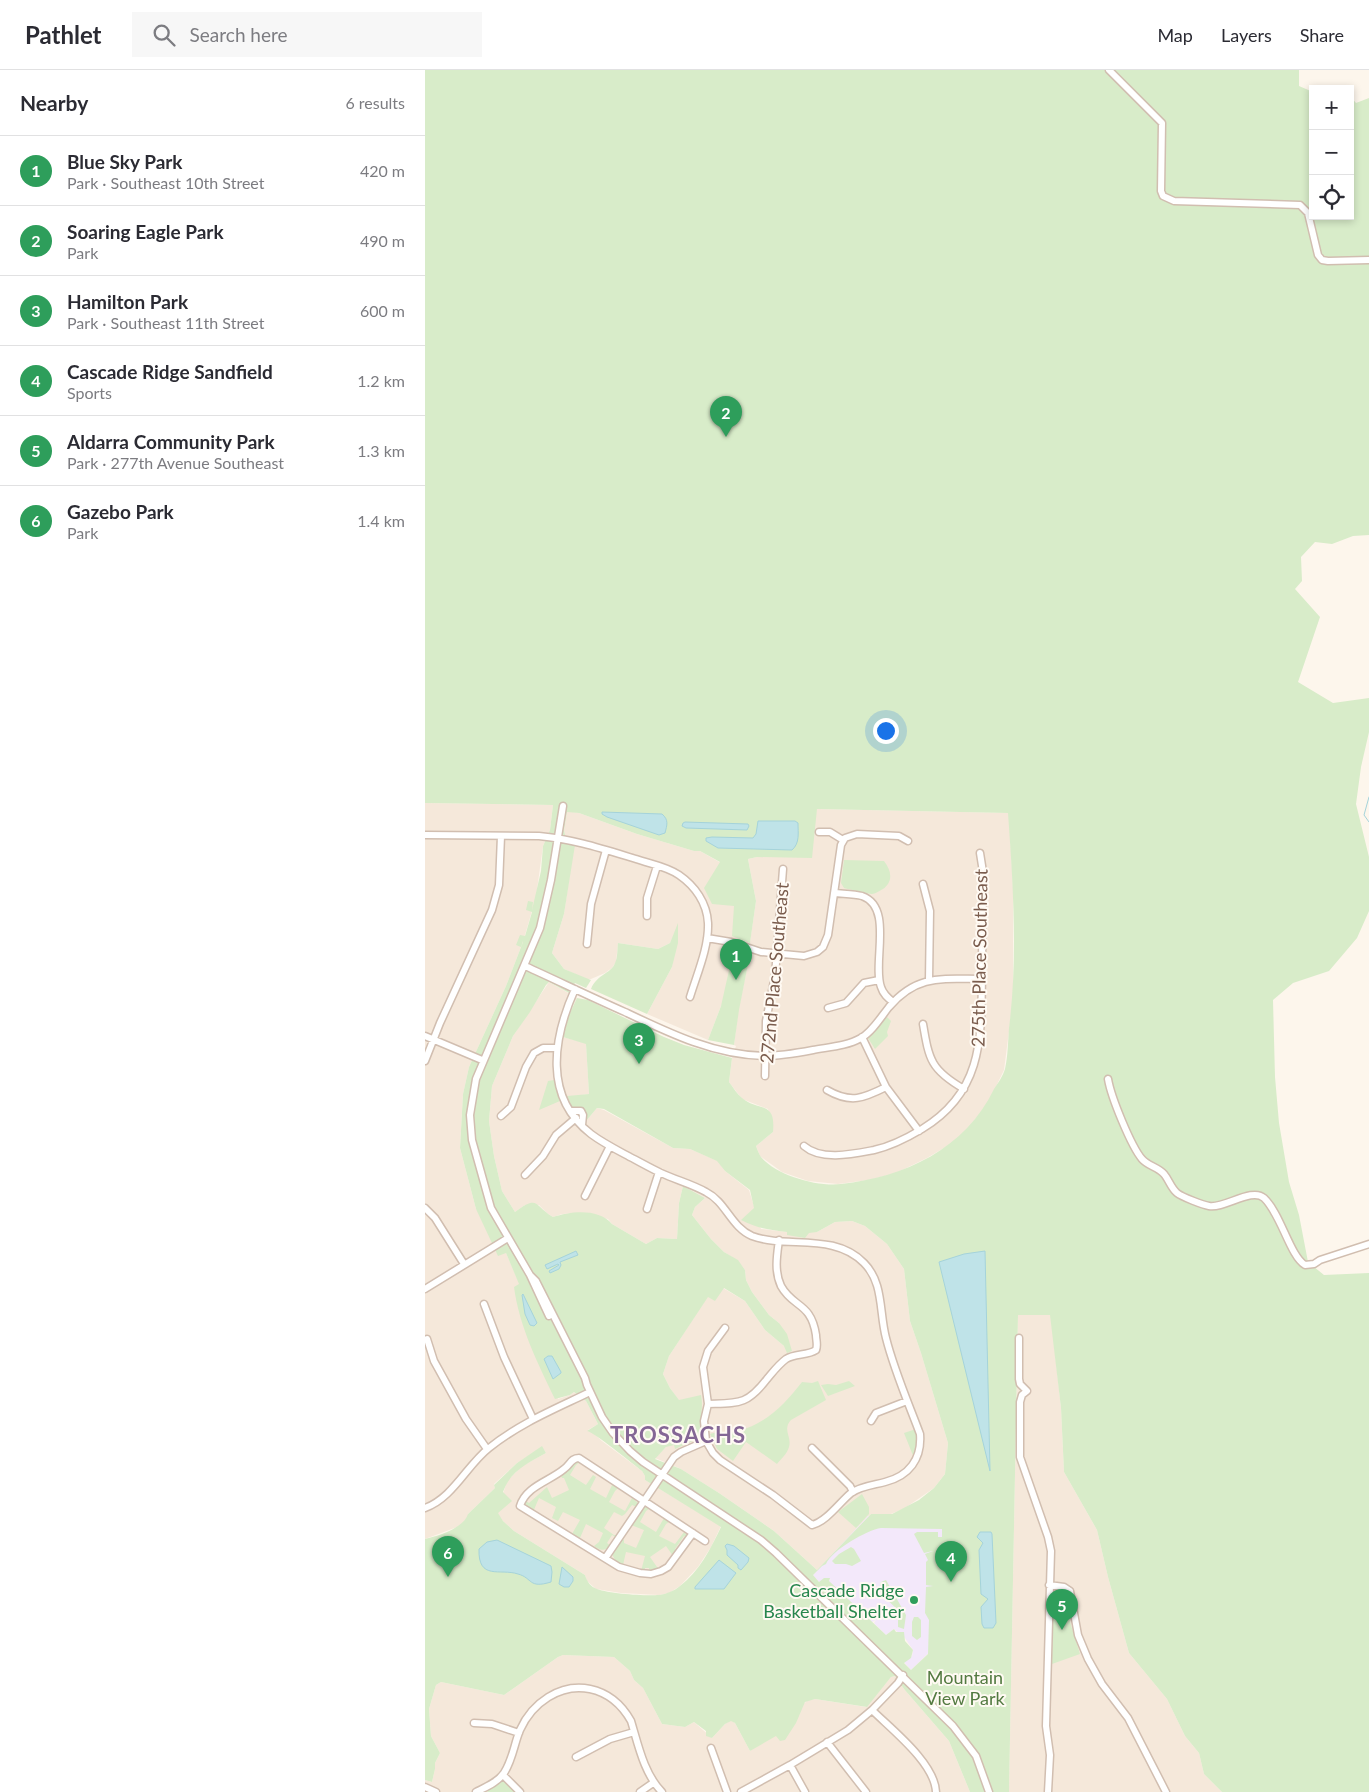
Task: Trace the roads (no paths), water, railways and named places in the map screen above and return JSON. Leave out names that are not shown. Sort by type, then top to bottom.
[{"type":"street","points":[[1109,70],[1162,123],[1161,191],[1163,196],[1174,201],[1300,206],[1308,213],[1318,255],[1322,260],[1369,260]]},
{"type":"street","points":[[563,806],[545,912],[540,928],[475,1079],[471,1104],[472,1140],[491,1208],[530,1275],[536,1281],[585,1378],[602,1417],[620,1441],[643,1462],[714,1508],[776,1553],[903,1676],[965,1740],[980,1766],[989,1792]]},
{"type":"street","points":[[819,832],[830,832],[846,838]]},
{"type":"street","points":[[707,938],[731,942],[753,950],[804,956],[817,952],[827,941],[841,846],[846,838],[857,834],[899,836],[907,841]]},
{"type":"street","points":[[425,835],[557,838],[579,842],[673,871],[687,881],[695,890],[703,902],[707,913],[707,938],[690,997]]},
{"type":"street","points":[[425,1061],[433,1039],[492,910],[499,885],[501,836]]},
{"type":"street","points":[[587,944],[591,904],[605,850]]},
{"type":"street","name":"275th Place Southeast","points":[[804,1146],[809,1151],[823,1154],[853,1153],[896,1144],[939,1117],[964,1089],[975,1064],[980,1041],[983,872],[980,853]]},
{"type":"street","points":[[647,916],[647,898],[657,866]]},
{"type":"street","name":"272nd Place Southeast","points":[[765,1076],[767,1016],[775,981],[783,869]]},
{"type":"street","points":[[923,884],[930,911],[929,980]]},
{"type":"street","points":[[835,893],[862,896],[873,904],[880,919],[879,980],[882,990],[893,1002]]},
{"type":"street","points":[[525,966],[680,1038],[715,1049],[766,1056],[827,1048],[862,1037],[893,1002],[912,987],[929,980],[982,979]]},
{"type":"street","points":[[828,1008],[846,1003],[864,983],[879,980]]},
{"type":"street","points":[[575,989],[562,1022],[557,1048],[558,1080],[564,1099],[575,1118],[590,1134],[659,1172],[701,1189],[714,1197],[746,1233],[763,1238],[841,1248],[856,1256],[867,1266],[879,1290],[885,1338],[920,1434],[920,1449],[914,1464],[907,1473],[897,1479],[867,1486],[853,1492],[821,1521],[812,1525],[773,1495],[720,1460],[706,1441],[704,1421],[709,1404],[703,1367],[708,1351],[725,1328]]},
{"type":"street","points":[[923,1024],[927,1048],[932,1062],[946,1079],[964,1089]]},
{"type":"street","points":[[425,1036],[483,1060]]},
{"type":"street","points":[[862,1037],[886,1087],[919,1131]]},
{"type":"street","points":[[501,1116],[511,1106],[526,1066],[534,1053],[543,1048],[557,1048]]},
{"type":"street","points":[[1108,1079],[1110,1092],[1137,1151],[1146,1163],[1165,1174],[1178,1194],[1210,1206],[1228,1203],[1253,1195],[1263,1197],[1277,1215],[1299,1260],[1305,1265],[1314,1264],[1369,1244]]},
{"type":"street","points":[[827,1090],[843,1098],[856,1099],[868,1096],[886,1087]]},
{"type":"street","points":[[571,1111],[581,1111],[583,1115],[582,1125]]},
{"type":"street","points":[[525,1175],[543,1156],[556,1135],[575,1118]]},
{"type":"street","points":[[585,1196],[610,1146]]},
{"type":"street","points":[[647,1208],[659,1172]]},
{"type":"street","points":[[425,1208],[435,1218],[464,1264]]},
{"type":"street","points":[[425,1289],[508,1238]]},
{"type":"street","points":[[709,1404],[744,1400],[757,1392],[784,1361],[797,1354],[813,1352],[817,1346],[812,1319],[801,1304],[785,1292],[777,1275],[776,1266],[779,1240]]},
{"type":"street","points":[[484,1304],[504,1357],[533,1419]]},
{"type":"street","points":[[1019,1338],[1019,1379],[1020,1384],[1027,1391],[1022,1395],[1020,1402],[1020,1457],[1050,1544],[1046,1726],[1050,1755],[1048,1792]]},
{"type":"street","points":[[427,1339],[434,1361],[466,1419],[487,1449]]},
{"type":"street","points":[[425,1508],[445,1495],[487,1449],[514,1430],[590,1392]]},
{"type":"street","points":[[871,1421],[876,1412],[907,1401]]},
{"type":"street","points":[[606,1558],[668,1465],[681,1452],[706,1441]]},
{"type":"street","points":[[812,1448],[850,1486],[853,1492]]},
{"type":"street","points":[[693,1534],[678,1556],[661,1571],[651,1574],[631,1571],[619,1567],[520,1506],[523,1498],[547,1478],[565,1469],[576,1458],[582,1459],[705,1541]]},
{"type":"street","points":[[1049,1586],[1064,1587],[1070,1591],[1078,1635],[1088,1659],[1102,1684],[1128,1718],[1166,1792]]},
{"type":"street","points":[[741,1792],[848,1730],[872,1710],[899,1683],[903,1676]]},
{"type":"street","points":[[476,1792],[503,1775],[512,1758],[519,1733],[534,1709],[549,1697],[565,1690],[584,1688],[610,1697],[620,1705],[631,1721],[653,1783],[662,1792]]},
{"type":"street","points":[[872,1710],[921,1760],[935,1782],[936,1792]]},
{"type":"street","points":[[473,1724],[492,1724],[519,1733]]},
{"type":"street","points":[[576,1757],[610,1739],[634,1732]]},
{"type":"street","points":[[827,1742],[866,1792]]},
{"type":"street","points":[[711,1748],[727,1792]]},
{"type":"street","points":[[790,1765],[805,1792]]},
{"type":"street","points":[[503,1775],[520,1792]]},
{"type":"street","points":[[640,1792],[653,1783]]},
{"type":"street","points":[[425,1787],[437,1792]]},
{"type":"water","points":[[602,812],[662,814],[667,821],[665,833],[659,835],[607,817]]},
{"type":"water","points":[[758,821],[795,821],[798,823],[798,838],[795,847],[792,850],[718,848],[706,841],[706,838],[712,837],[753,838],[756,834]]},
{"type":"water","points":[[685,822],[748,824],[749,826],[747,830],[686,828],[682,826]]},
{"type":"water","points":[[576,1251],[578,1255],[560,1262],[559,1269],[550,1273],[549,1271],[558,1264],[547,1269],[545,1265]]},
{"type":"water","points":[[985,1251],[990,1471],[939,1262],[964,1254]]},
{"type":"water","points":[[523,1294],[537,1323],[534,1326],[530,1325],[525,1314]]},
{"type":"water","points":[[552,1356],[561,1372],[553,1379],[544,1359]]},
{"type":"water","points":[[980,1532],[991,1532],[992,1534],[996,1623],[993,1628],[984,1628],[982,1624],[981,1607],[988,1599],[981,1594],[979,1550],[983,1543],[977,1537]]},
{"type":"water","points":[[497,1540],[551,1566],[551,1582],[534,1584],[518,1574],[491,1571],[482,1566],[479,1549],[487,1542]]},
{"type":"water","points":[[727,1544],[734,1546],[749,1558],[741,1570],[727,1555],[725,1546]]},
{"type":"water","points":[[719,1560],[736,1573],[724,1589],[695,1589],[695,1587]]},
{"type":"water","points":[[562,1567],[573,1577],[569,1587],[559,1584]]},
{"type":"waterway","points":[[1369,797],[1364,815],[1369,822]]},
{"type":"place","name":"Soaring Eagle Park","points":[[726,437]]},
{"type":"place","name":"Blue Sky Park","points":[[736,980]]},
{"type":"place","name":"Hamilton Park","points":[[639,1064]]},
{"type":"place","name":"Gazebo Park","points":[[448,1577]]},
{"type":"place","name":"Cascade Ridge Sandfield","points":[[951,1582]]},
{"type":"place","name":"Cascade Ridge Basketball Shelter","points":[[914,1600]]},
{"type":"place","name":"Aldarra Community Park","points":[[1062,1630]]},
{"type":"district","name":"TROSSACHS","points":[[678,1434]]},
{"type":"park label","name":"Mountain View Park","points":[[965,1687]]}]
